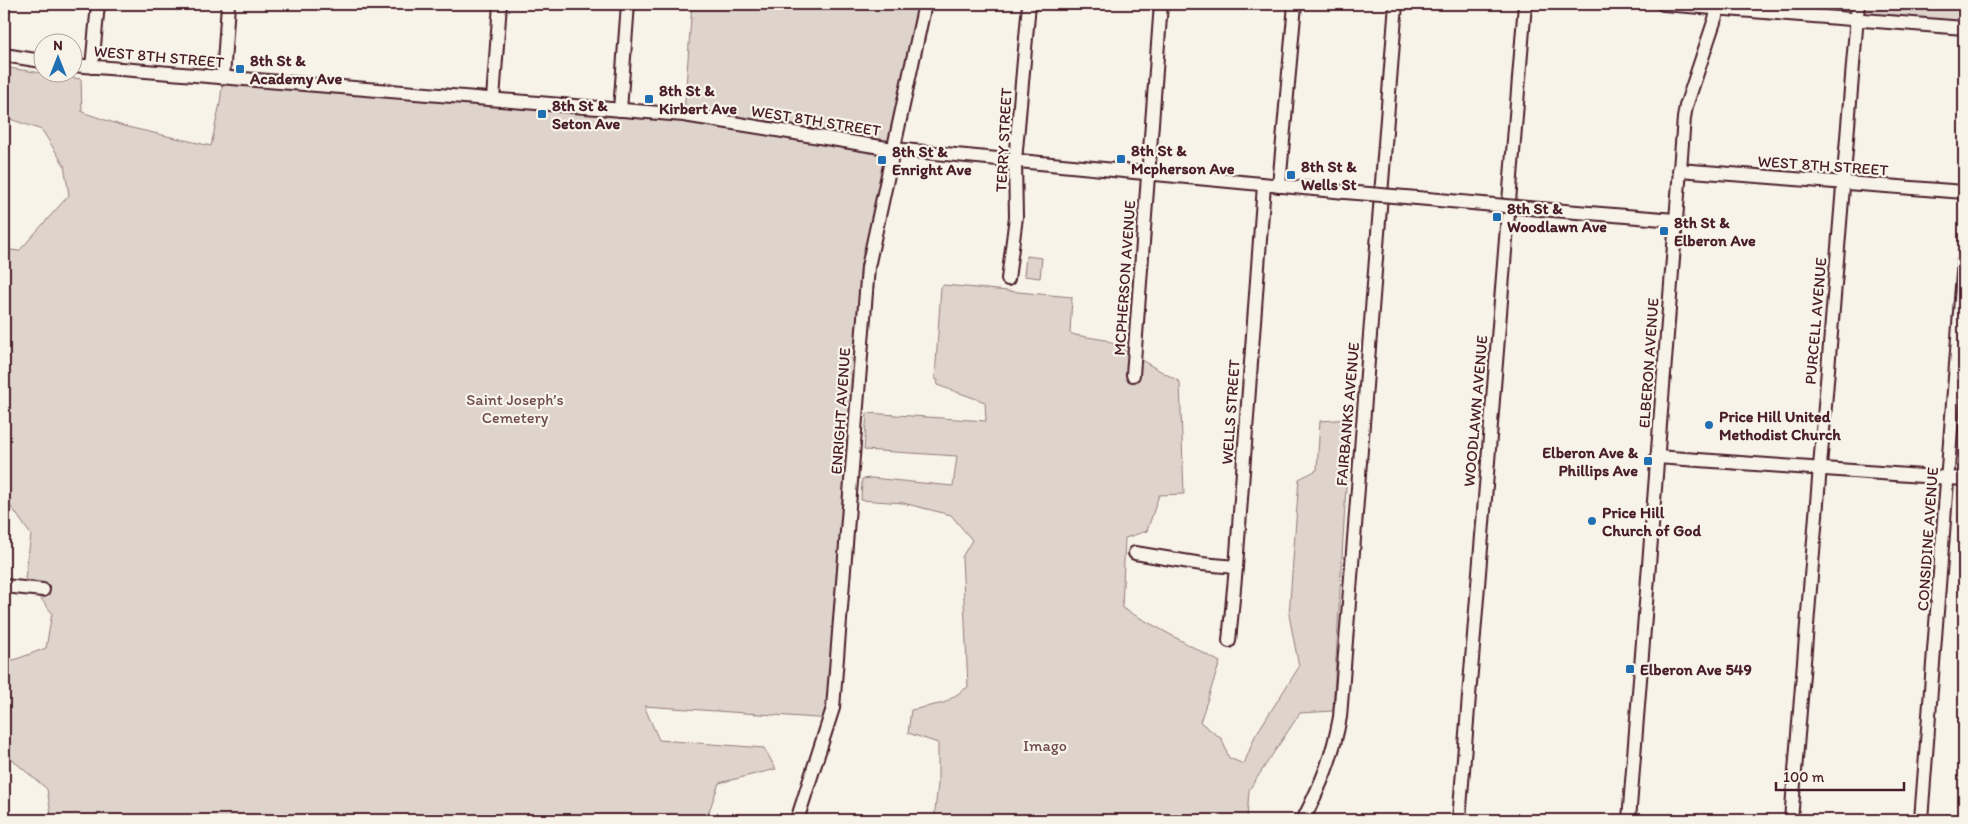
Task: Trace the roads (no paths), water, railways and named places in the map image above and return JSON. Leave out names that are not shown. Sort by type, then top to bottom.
[{"type":"street","points":[[92,67],[98,4]]},
{"type":"street","points":[[223,78],[228,4]]},
{"type":"street","points":[[493,99],[500,4]]},
{"type":"street","points":[[620,110],[628,4]]},
{"type":"street","name":"ENRIGHT AVENUE","points":[[797,820],[833,708],[868,267],[925,4]]},
{"type":"street","name":"TERRY STREET","points":[[1008,279],[1016,217],[1015,161],[1029,4]]},
{"type":"street","name":"MCPHERSON AVENUE","points":[[1133,375],[1161,4]]},
{"type":"street","points":[[1279,186],[1295,4]]},
{"type":"street","name":"FAIRBANKS AVENUE","points":[[1303,820],[1325,778],[1336,742],[1340,717],[1396,4]]},
{"type":"street","name":"WOODLAWN AVENUE","points":[[1459,820],[1525,4]]},
{"type":"street","points":[[1663,4],[1720,6],[1964,28]]},
{"type":"street","name":"PURCELL AVENUE","points":[[1791,820],[1858,4]]},
{"type":"street","name":"ELBERON AVENUE","points":[[1629,820],[1675,220],[1686,106],[1720,6]]},
{"type":"street","points":[[4,55],[32,59]]},
{"type":"street","name":"WEST 8TH STREET","points":[[82,66],[684,115],[893,149],[1264,185],[1675,220]]},
{"type":"street","name":"WEST 8TH STREET","points":[[1679,170],[1964,192]]},
{"type":"street","name":"WELLS STREET","points":[[1229,642],[1264,185]]},
{"type":"street","name":"CONSIDINE AVENUE","points":[[1921,820],[1964,260]]},
{"type":"street","points":[[1657,456],[1820,470],[1964,479]]},
{"type":"street","points":[[1135,553],[1202,564],[1236,567]]},
{"type":"street","points":[[4,586],[43,590]]},
{"type":"place","name":"8th St & Academy Ave","points":[[240,69]]},
{"type":"place","name":"8th St & Kirbert Ave","points":[[649,99]]},
{"type":"place","name":"8th St & Seton Ave","points":[[542,114]]},
{"type":"place","name":"8th St & Mcpherson Ave","points":[[1121,159]]},
{"type":"place","name":"8th St & Enright Ave","points":[[882,160]]},
{"type":"place","name":"8th St & Wells St","points":[[1291,175]]},
{"type":"place","name":"8th St & Woodlawn Ave","points":[[1497,217]]},
{"type":"place","name":"8th St & Elberon Ave","points":[[1664,231]]},
{"type":"place","name":"Price Hill United Methodist Church","points":[[1709,425]]},
{"type":"place","name":"Elberon Ave & Phillips Ave","points":[[1648,461]]},
{"type":"place","name":"Price Hill Church of God","points":[[1592,521]]},
{"type":"place","name":"Elberon Ave 549","points":[[1630,669]]},
{"type":"park label","name":"Saint Joseph’s Cemetery","points":[[515,408]]},
{"type":"park label","name":"Imago","points":[[1045,745]]}]
